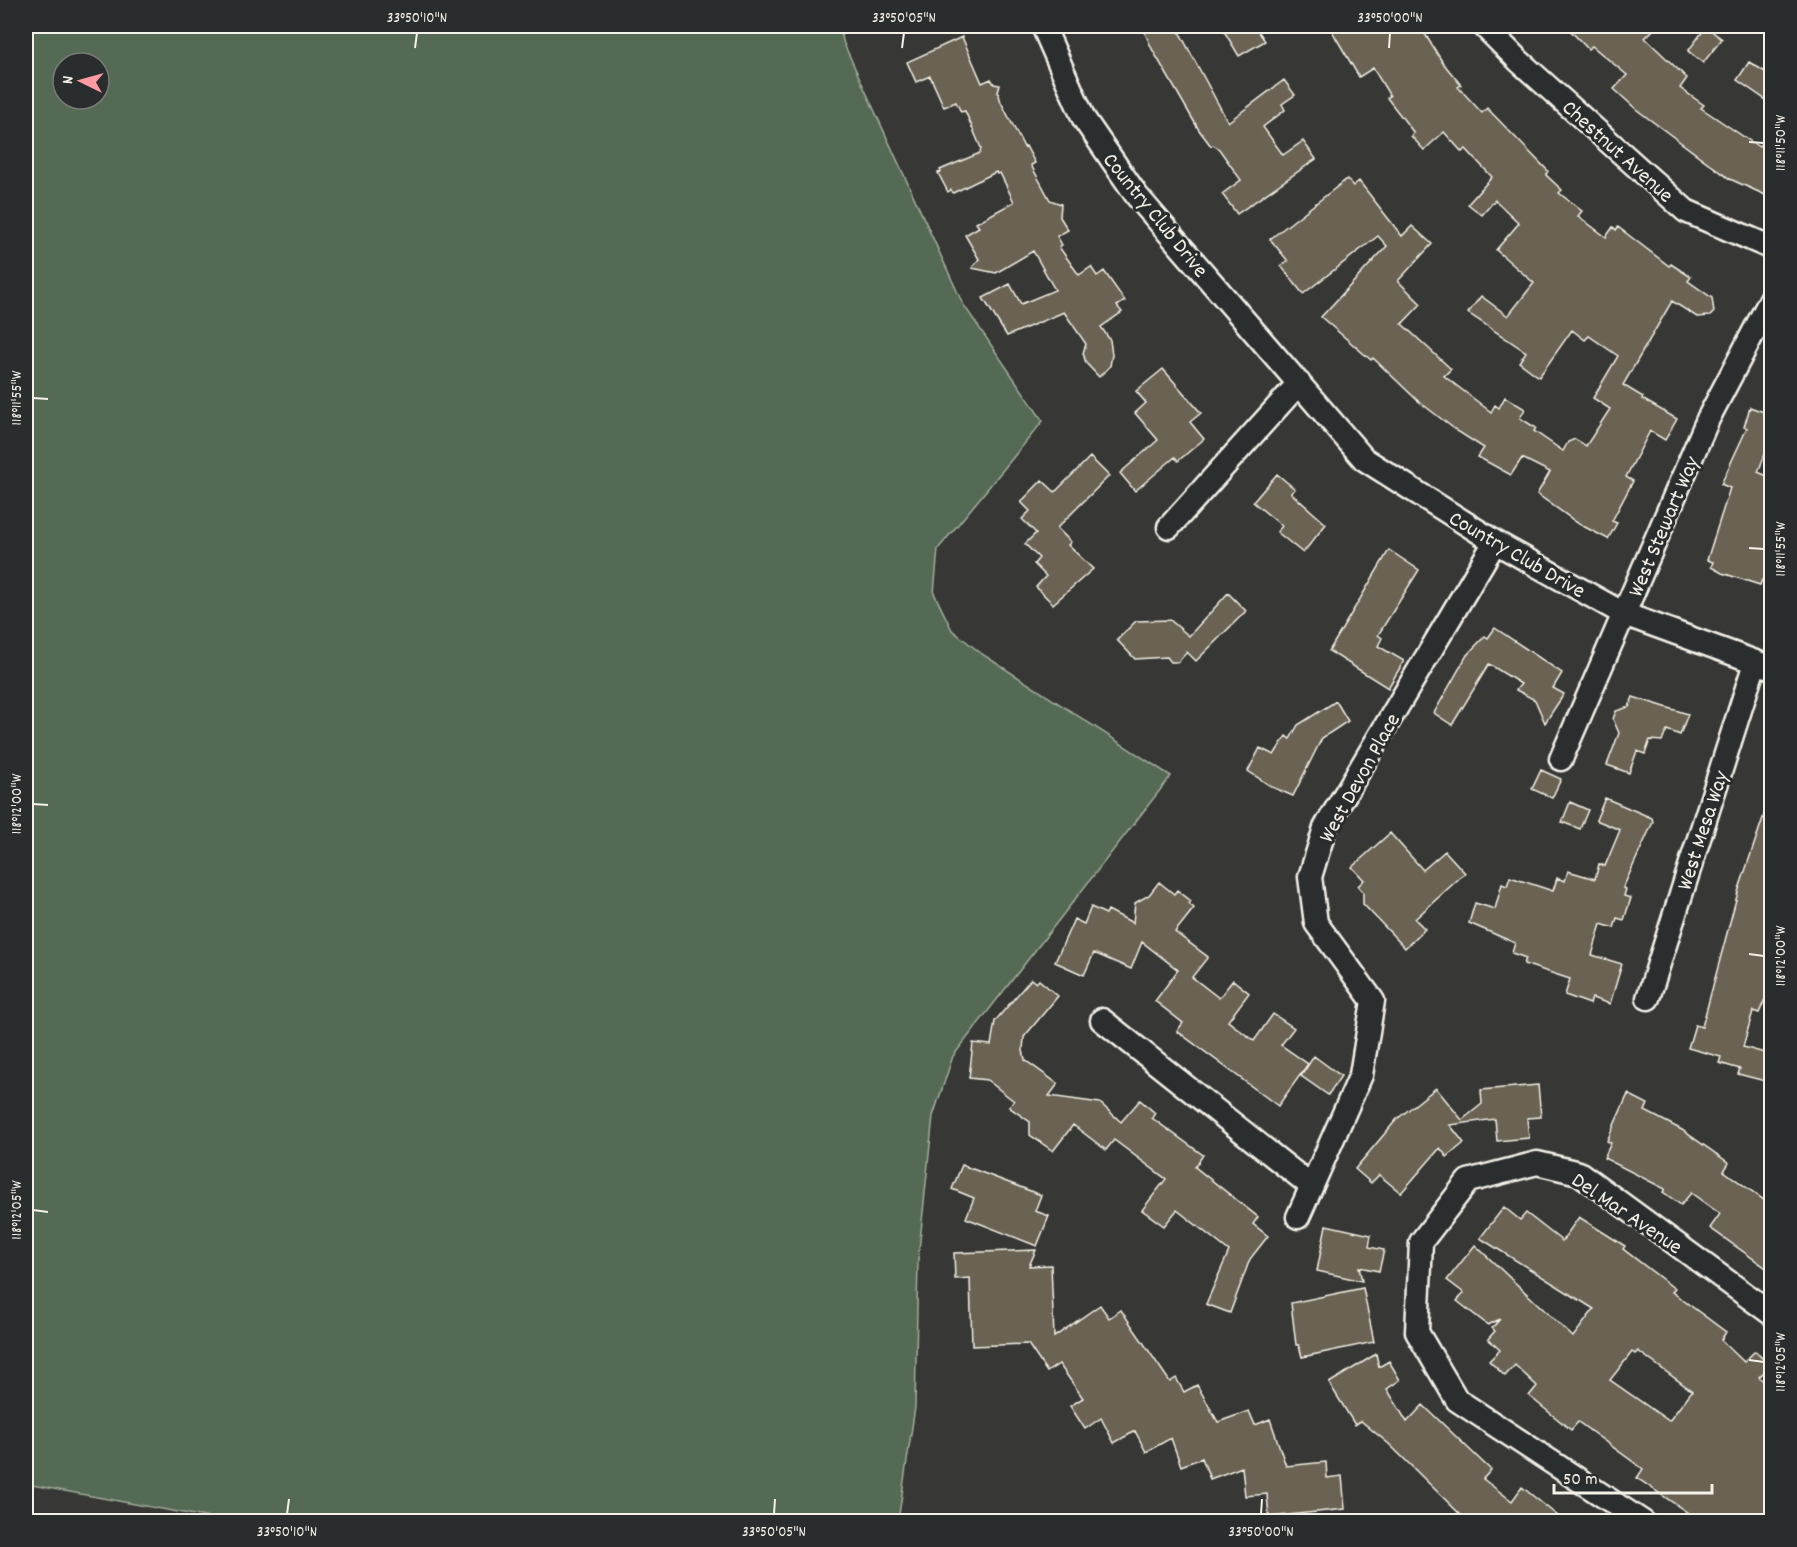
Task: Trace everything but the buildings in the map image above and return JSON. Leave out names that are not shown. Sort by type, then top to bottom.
[{"type":"street","name":"Country Club Drive","points":[[1043,26],[1084,119],[1137,196],[1364,459],[1495,542],[1624,614],[1763,665]]},
{"type":"street","name":"Chestnut Avenue","points":[[1484,26],[1519,61],[1686,211],[1772,248]]},
{"type":"street","name":"West Stewart Way","points":[[1561,759],[1708,419],[1772,297]]},
{"type":"street","points":[[1169,527],[1299,383]]},
{"type":"street","name":"West Devon Place","points":[[1298,1217],[1310,1185],[1361,1075],[1373,1001],[1316,923],[1310,877],[1325,828],[1495,542]]},
{"type":"street","name":"West Mesa Way","points":[[1648,998],[1763,665]]},
{"type":"street","points":[[1102,1020],[1310,1185]]},
{"type":"street","name":"Del Mar Avenue","points":[[1643,1521],[1457,1400],[1417,1332],[1421,1242],[1468,1181],[1537,1163],[1579,1173],[1772,1314]]},
{"type":"green space","points":[[26,26],[839,26],[844,44],[963,304],[1043,421],[938,549],[934,593],[952,630],[982,654],[1171,776],[953,1056],[933,1116],[918,1260],[915,1407],[898,1521],[232,1522],[26,1484]]}]
